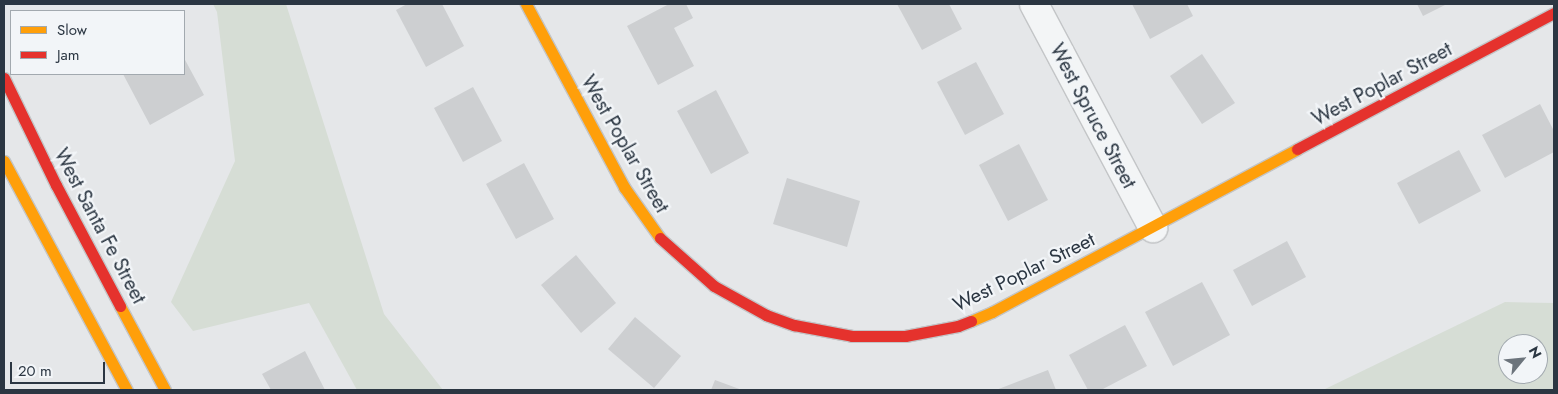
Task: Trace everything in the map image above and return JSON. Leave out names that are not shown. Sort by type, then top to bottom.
[{"type":"street","name":"West Poplar Street","points":[[526,4],[624,187],[647,222],[667,246],[714,286],[740,302],[775,318],[822,332],[852,336],[905,336],[958,326],[992,312],[1554,13]]},
{"type":"street","name":"West Spruce Street","points":[[1034,4],[1153,228]]},
{"type":"street","name":"West Santa Fe Street","points":[[4,78],[56,186],[165,390]]},
{"type":"street","points":[[4,161],[28,202],[127,390]]},
{"type":"shaded area","points":[[213,4],[286,4],[384,314],[443,390],[357,390],[309,303],[193,331],[171,302],[235,161],[217,12]]},
{"type":"shaded area","points":[[1505,302],[1554,303],[1554,390],[1323,390]]},
{"type":"building","points":[[407,4],[442,4],[464,46],[426,67],[396,10]]},
{"type":"building","points":[[669,4],[686,4],[693,18],[674,28],[694,66],[658,85],[627,26]]},
{"type":"building","points":[[897,4],[949,4],[962,29],[922,50]]},
{"type":"building","points":[[1132,4],[1187,4],[1193,16],[1150,39]]},
{"type":"building","points":[[1417,4],[1447,4],[1423,16]]},
{"type":"building","points":[[1202,54],[1235,103],[1202,124],[1170,76]]},
{"type":"building","points":[[185,60],[204,95],[150,125],[124,75],[185,75]]},
{"type":"building","points":[[976,62],[1004,114],[965,135],[937,82]]},
{"type":"building","points":[[473,87],[502,141],[463,162],[434,108]]},
{"type":"building","points":[[716,90],[749,153],[711,174],[677,111]]},
{"type":"building","points":[[1540,104],[1554,131],[1554,152],[1505,178],[1482,135]]},
{"type":"building","points":[[1019,144],[1048,200],[1008,221],[979,165]]},
{"type":"building","points":[[1459,150],[1481,191],[1419,224],[1397,183]]},
{"type":"building","points":[[524,163],[554,219],[516,239],[486,184]]},
{"type":"building","points":[[787,178],[860,201],[847,247],[773,224]]},
{"type":"building","points":[[1287,241],[1306,277],[1252,306],[1233,270]]},
{"type":"building","points":[[576,255],[616,303],[581,333],[541,285]]},
{"type":"building","points":[[1202,282],[1230,335],[1173,366],[1145,312]]},
{"type":"building","points":[[635,317],[681,356],[654,388],[608,349]]},
{"type":"building","points":[[1125,325],[1147,366],[1101,390],[1088,390],[1069,355]]},
{"type":"building","points":[[305,351],[325,390],[271,390],[262,374]]},
{"type":"building","points":[[1048,370],[1056,390],[996,390]]},
{"type":"building","points":[[715,380],[742,390],[711,390]]},
{"type":"traffic: slow","points":[[526,4],[624,187],[660,238]]},
{"type":"traffic: slow","points":[[971,321],[992,312],[1297,149]]},
{"type":"traffic: slow","points":[[4,161],[127,390]]},
{"type":"traffic: slow","points":[[120,306],[165,390]]},
{"type":"traffic: jam","points":[[1297,149],[1554,13]]},
{"type":"traffic: jam","points":[[4,78],[56,185],[120,306]]},
{"type":"traffic: jam","points":[[660,238],[714,286],[766,315],[794,325],[852,336],[905,336],[958,326],[971,321]]}]
